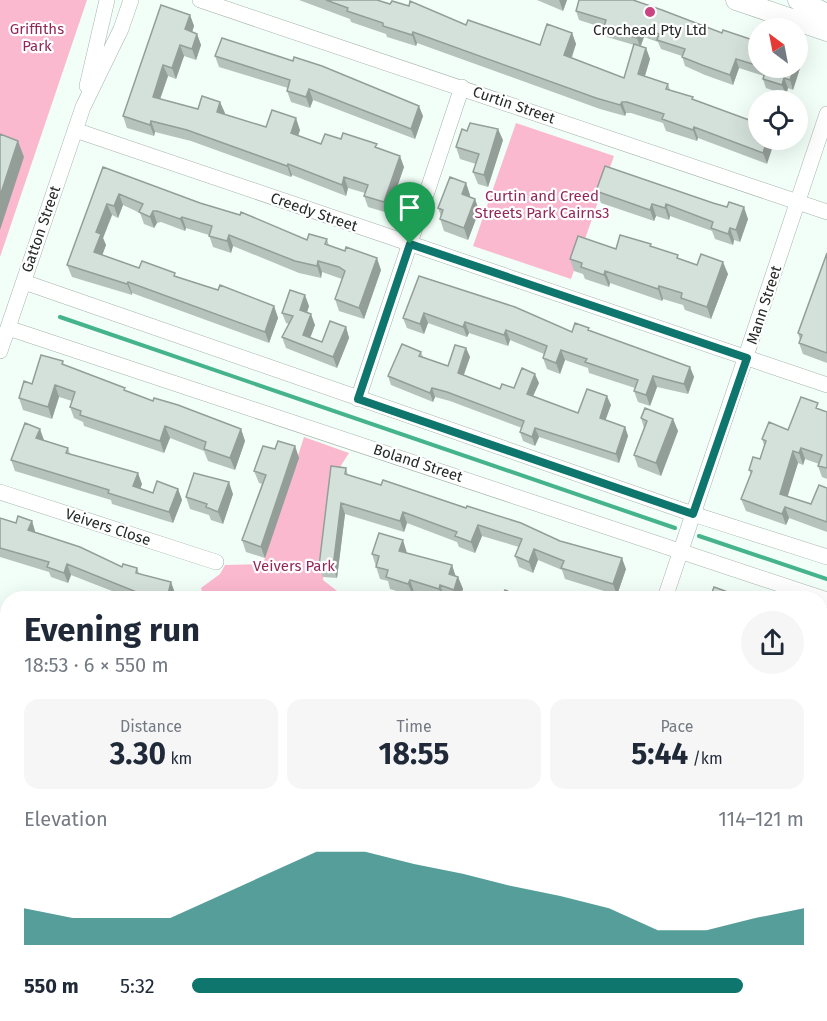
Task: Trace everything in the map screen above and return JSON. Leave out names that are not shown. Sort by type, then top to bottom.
[{"type":"main road","points":[[736,0],[827,31]]},
{"type":"main road","points":[[798,0],[827,14]]},
{"type":"main road","points":[[814,0],[827,4]]},
{"type":"street","name":"Gatton Street","points":[[0,351],[83,106],[107,0]]},
{"type":"street","name":"Gatton Street","points":[[83,106],[121,29],[131,0]]},
{"type":"street","name":"Curtin Street","points":[[200,0],[827,212]]},
{"type":"street","points":[[358,399],[462,87]]},
{"type":"street","name":"Mann Street","points":[[667,591],[827,114]]},
{"type":"street","name":"Creedy Street","points":[[75,130],[827,385]]},
{"type":"street","points":[[24,282],[693,514],[827,557]]},
{"type":"street","name":"Boland Street","points":[[8,328],[801,591]]},
{"type":"street","name":"Veivers Close","points":[[0,492],[216,562]]},
{"type":"green space","name":"Griffiths Park","points":[[0,0],[87,0],[0,257]]},
{"type":"green space","name":"Curtin and Creed Streets Park Cairns3","points":[[516,123],[614,156],[571,279],[473,246]]},
{"type":"green space","name":"Veivers Park","points":[[304,437],[349,453],[333,478],[323,580],[337,591],[202,591],[201,588],[220,574],[225,565],[263,564]]},
{"type":"building","points":[[326,0],[377,0],[390,4],[392,1],[409,6],[410,1],[466,25],[468,20],[540,45],[547,24],[572,33],[564,55],[624,78],[634,44],[646,48],[638,74],[668,84],[666,89],[693,97],[692,99],[748,120],[748,147],[694,127],[693,130],[662,119],[664,114],[627,102],[622,102],[620,105],[596,98],[413,32],[412,35],[383,26],[383,23],[347,11],[348,8]]},
{"type":"building","points":[[579,0],[633,0],[722,33],[723,30],[748,38],[748,63],[736,59],[730,75],[682,57],[685,49],[657,40],[659,34],[640,27],[637,38],[604,27],[606,20],[576,11]]},
{"type":"building","points":[[161,5],[190,15],[185,29],[197,34],[192,49],[180,45],[172,68],[163,65],[153,97],[198,109],[202,96],[220,102],[217,112],[266,127],[272,110],[296,118],[291,133],[321,144],[325,134],[341,139],[343,133],[377,144],[375,147],[400,156],[384,202],[364,196],[368,185],[344,177],[342,185],[187,130],[151,121],[150,125],[123,116]]},
{"type":"building","points":[[222,38],[293,61],[294,57],[322,66],[419,106],[411,129],[309,89],[306,97],[287,91],[290,80],[215,56]]},
{"type":"building","points":[[763,78],[784,78],[782,85]]},
{"type":"building","points":[[470,123],[498,129],[484,175],[473,172],[479,154],[456,147],[462,129],[467,131]]},
{"type":"building","points":[[0,134],[18,141],[0,196]]},
{"type":"building","points":[[605,166],[713,203],[727,207],[729,202],[744,207],[736,230],[730,228],[728,234],[711,228],[713,222],[666,204],[665,208],[652,204],[650,210],[596,191]]},
{"type":"building","points":[[103,167],[200,203],[240,215],[241,212],[307,240],[309,234],[327,239],[325,244],[345,251],[346,247],[377,258],[359,308],[335,299],[345,271],[339,267],[318,261],[317,266],[295,261],[229,235],[227,241],[209,236],[212,226],[182,217],[180,219],[153,211],[150,217],[139,212],[143,204],[119,194],[114,206],[107,204],[96,232],[101,234],[94,252],[139,268],[142,261],[175,273],[174,276],[218,290],[220,285],[274,306],[265,332],[128,282],[127,284],[67,265]]},
{"type":"building","points":[[450,177],[466,183],[462,194],[475,199],[464,228],[440,219],[443,210],[438,208]]},
{"type":"building","points":[[620,235],[651,244],[650,246],[678,255],[677,258],[697,265],[701,254],[723,262],[707,307],[681,298],[682,293],[659,286],[658,289],[605,271],[604,275],[581,267],[582,263],[570,259],[578,236],[616,249]]},
{"type":"building","points":[[827,253],[827,353],[799,343],[802,335],[798,333]]},
{"type":"building","points":[[419,276],[515,307],[572,332],[575,323],[589,328],[588,330],[690,367],[684,384],[653,376],[646,395],[634,391],[638,380],[585,362],[587,359],[561,350],[556,363],[543,358],[547,346],[506,330],[504,335],[465,322],[463,327],[424,313],[420,324],[403,318]]},
{"type":"building","points":[[290,290],[305,295],[300,310],[311,314],[303,335],[322,342],[330,321],[346,327],[333,357],[282,337],[293,316],[282,313]]},
{"type":"building","points":[[402,344],[421,352],[419,356],[448,366],[455,345],[466,348],[458,373],[500,389],[502,384],[514,388],[522,368],[535,374],[527,394],[578,413],[587,389],[607,396],[600,418],[625,427],[616,454],[535,428],[532,437],[520,432],[524,421],[447,392],[432,388],[430,393],[388,376]]},
{"type":"building","points":[[41,355],[63,361],[62,364],[153,401],[154,398],[178,405],[241,429],[230,458],[204,449],[206,442],[165,426],[160,441],[80,415],[81,411],[70,407],[75,392],[55,385],[48,407],[19,398],[24,381],[32,384]]},
{"type":"building","points":[[801,397],[818,403],[816,408],[827,412],[827,468],[818,466],[822,455],[801,448],[799,453],[793,451],[780,494],[811,504],[819,485],[827,488],[827,522],[785,507],[782,514],[741,499],[752,471],[749,470],[753,457],[760,459],[766,441],[762,439],[769,422],[788,430]]},
{"type":"building","points":[[645,408],[673,419],[656,463],[634,455],[647,421],[641,418]]},
{"type":"building","points":[[25,423],[40,429],[36,438],[68,448],[66,453],[138,473],[133,486],[153,493],[157,481],[178,489],[169,512],[108,493],[109,490],[11,460]]},
{"type":"building","points":[[278,441],[295,446],[261,547],[242,540],[266,475],[254,471],[263,446],[275,449]]},
{"type":"building","points":[[331,466],[346,468],[345,474],[381,485],[383,480],[466,508],[467,506],[521,523],[560,541],[622,558],[613,584],[561,568],[564,561],[534,549],[529,562],[515,556],[522,539],[478,525],[471,542],[455,536],[457,532],[403,512],[400,521],[341,503],[333,567],[319,566]]},
{"type":"building","points":[[194,473],[229,482],[218,512],[206,507],[207,504],[186,497]]},
{"type":"building","points":[[18,516],[32,521],[28,530],[80,547],[122,567],[123,564],[137,568],[136,573],[171,582],[169,591],[134,591],[67,564],[64,573],[47,567],[49,562],[0,548],[0,518],[16,523]]},
{"type":"building","points":[[379,533],[403,540],[399,551],[452,565],[449,574],[458,577],[454,590],[440,585],[439,589],[410,580],[408,584],[386,577],[388,570],[376,567],[379,556],[372,554]]},
{"type":"building","points":[[714,587],[725,591],[713,591]]},
{"type":"waterway","points":[[60,317],[675,528]]},
{"type":"waterway","points":[[699,536],[827,579]]},
{"type":"place","name":"Crochead Pty Ltd","points":[[650,12]]},
{"type":"route","points":[[410,244],[747,358],[693,514],[358,399],[410,244]]}]
